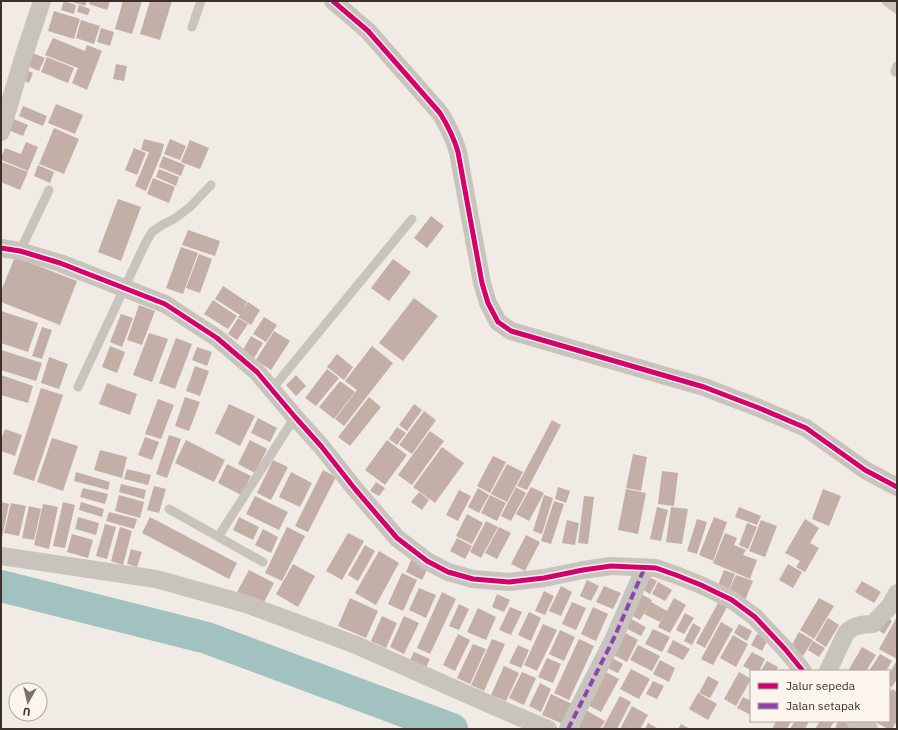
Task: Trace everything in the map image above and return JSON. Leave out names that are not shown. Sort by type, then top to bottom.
[{"type":"street","points":[[1,132],[42,1]]},
{"type":"street","points":[[333,1],[368,32],[440,113],[446,123],[458,152],[482,283],[488,303],[498,322],[511,331],[704,387],[759,408],[806,428],[865,470],[897,487]]},
{"type":"street","points":[[1,248],[20,251],[60,263],[165,304],[217,338],[257,372],[398,538],[427,561],[448,572],[473,579],[509,582],[544,578],[611,566],[656,568],[701,585],[732,600],[755,617],[802,670]]},
{"type":"street","points":[[1,556],[156,579],[246,604],[356,645],[548,729]]},
{"type":"street","points":[[568,729],[614,638],[646,567]]},
{"type":"street","points":[[828,670],[846,633],[856,626],[873,624],[890,606],[897,593]]},
{"type":"street","points":[[857,722],[870,729]]},
{"type":"lane","points":[[192,28],[201,1]]},
{"type":"lane","points":[[886,1],[897,9]]},
{"type":"lane","points":[[78,387],[152,232],[174,219],[190,207],[211,186]]},
{"type":"lane","points":[[20,251],[49,190]]},
{"type":"lane","points":[[272,389],[412,219]]},
{"type":"lane","points":[[218,537],[295,417]]},
{"type":"lane","points":[[169,509],[263,562]]},
{"type":"building","points":[[64,1],[76,5],[74,14],[61,10]]},
{"type":"building","points":[[69,1],[87,1],[85,6]]},
{"type":"building","points":[[90,1],[110,1],[107,10],[89,4]]},
{"type":"building","points":[[123,1],[142,1],[132,34],[115,29]]},
{"type":"building","points":[[150,1],[172,1],[160,40],[140,34]]},
{"type":"building","points":[[79,5],[90,9],[88,15],[77,12]]},
{"type":"building","points":[[54,11],[80,19],[74,39],[48,31]]},
{"type":"building","points":[[81,20],[100,26],[94,44],[76,38]]},
{"type":"building","points":[[101,28],[114,32],[110,46],[97,42]]},
{"type":"building","points":[[53,38],[85,51],[87,45],[102,51],[87,90],[72,83],[78,68],[45,55]]},
{"type":"building","points":[[30,52],[45,58],[39,71],[25,65]]},
{"type":"building","points":[[47,57],[74,68],[68,83],[41,72]]},
{"type":"building","points":[[116,64],[127,66],[124,81],[113,79]]},
{"type":"building","points":[[24,69],[33,73],[29,83],[20,79]]},
{"type":"building","points":[[56,104],[83,115],[75,134],[48,123]]},
{"type":"building","points":[[23,106],[47,116],[43,126],[19,116]]},
{"type":"building","points":[[11,118],[28,125],[23,136],[6,129]]},
{"type":"building","points":[[54,128],[79,139],[64,174],[39,164]]},
{"type":"building","points":[[144,139],[164,144],[146,191],[135,186],[149,152],[141,150]]},
{"type":"building","points":[[170,139],[186,146],[180,160],[164,154]]},
{"type":"building","points":[[190,140],[209,148],[200,169],[181,162]]},
{"type":"building","points":[[26,142],[38,147],[28,171],[1,160],[5,148],[21,154]]},
{"type":"building","points":[[134,148],[146,153],[137,175],[125,170]]},
{"type":"building","points":[[163,156],[185,165],[181,176],[159,167]]},
{"type":"building","points":[[2,162],[28,172],[20,190],[1,182]]},
{"type":"building","points":[[38,165],[54,172],[50,183],[34,176]]},
{"type":"building","points":[[159,169],[179,177],[176,186],[156,177]]},
{"type":"building","points":[[153,178],[175,187],[169,203],[147,194]]},
{"type":"building","points":[[118,199],[141,207],[121,261],[98,252]]},
{"type":"building","points":[[431,216],[444,226],[427,248],[414,238]]},
{"type":"building","points":[[188,230],[220,241],[215,256],[182,245]]},
{"type":"building","points":[[181,247],[198,253],[183,294],[166,288]]},
{"type":"building","points":[[199,254],[212,259],[200,293],[186,288]]},
{"type":"building","points":[[15,257],[77,281],[60,325],[1,302],[1,291]]},
{"type":"building","points":[[393,259],[411,272],[389,301],[371,288]]},
{"type":"building","points":[[223,286],[247,302],[243,309],[248,302],[260,310],[251,325],[238,317],[240,315],[215,299]]},
{"type":"building","points":[[414,298],[438,316],[403,361],[379,343]]},
{"type":"building","points":[[213,300],[237,316],[228,329],[204,314]]},
{"type":"building","points":[[139,305],[155,311],[142,345],[127,340]]},
{"type":"building","points":[[1,311],[38,323],[28,352],[1,343]]},
{"type":"building","points":[[121,314],[133,318],[122,347],[110,342]]},
{"type":"building","points":[[264,317],[277,325],[266,342],[253,334]]},
{"type":"building","points":[[238,318],[248,324],[237,340],[228,334]]},
{"type":"building","points":[[42,327],[52,330],[42,359],[32,356]]},
{"type":"building","points":[[274,331],[290,341],[271,370],[256,360]]},
{"type":"building","points":[[149,333],[168,339],[152,382],[133,375]]},
{"type":"building","points":[[251,336],[263,343],[254,358],[242,351]]},
{"type":"building","points":[[176,338],[192,344],[175,389],[159,383]]},
{"type":"building","points":[[110,346],[125,352],[117,373],[102,367]]},
{"type":"building","points":[[372,346],[393,363],[344,426],[335,419],[357,390],[345,381]]},
{"type":"building","points":[[197,347],[212,352],[207,366],[192,360]]},
{"type":"building","points":[[1,350],[42,363],[36,381],[1,370]]},
{"type":"building","points":[[337,354],[353,367],[344,380],[327,367]]},
{"type":"building","points":[[49,357],[68,364],[59,389],[41,383]]},
{"type":"building","points":[[195,366],[209,371],[200,396],[186,391]]},
{"type":"building","points":[[327,369],[339,378],[316,406],[305,398]]},
{"type":"building","points":[[1,375],[33,386],[28,403],[1,395]]},
{"type":"building","points":[[296,375],[306,386],[296,396],[286,385]]},
{"type":"building","points":[[340,381],[355,392],[334,419],[319,407]]},
{"type":"building","points":[[107,383],[137,394],[130,415],[99,404]]},
{"type":"building","points":[[41,388],[63,395],[34,481],[13,474]]},
{"type":"building","points":[[185,397],[200,402],[189,431],[175,426]]},
{"type":"building","points":[[369,397],[381,407],[350,446],[338,437]]},
{"type":"building","points":[[158,399],[174,405],[161,439],[145,434]]},
{"type":"building","points":[[229,404],[255,416],[240,446],[215,433]]},
{"type":"building","points":[[414,404],[422,410],[407,431],[399,425]]},
{"type":"building","points":[[424,411],[436,420],[412,454],[399,445]]},
{"type":"building","points":[[258,418],[277,428],[270,442],[251,433]]},
{"type":"building","points":[[552,420],[561,425],[527,490],[517,486]]},
{"type":"building","points":[[397,427],[406,433],[397,445],[389,439]]},
{"type":"building","points":[[5,429],[22,435],[15,456],[1,451],[1,440]]},
{"type":"building","points":[[430,431],[444,441],[412,485],[398,475]]},
{"type":"building","points":[[169,435],[181,439],[167,478],[156,474]]},
{"type":"building","points":[[145,437],[159,442],[152,460],[138,455]]},
{"type":"building","points":[[52,438],[78,446],[63,491],[37,482]]},
{"type":"building","points":[[186,440],[225,460],[214,482],[175,463]]},
{"type":"building","points":[[250,440],[267,449],[255,473],[238,464]]},
{"type":"building","points":[[387,440],[407,455],[385,485],[365,470]]},
{"type":"building","points":[[442,447],[464,463],[435,503],[413,487]]},
{"type":"building","points":[[100,450],[127,457],[122,478],[94,470]]},
{"type":"building","points":[[633,454],[647,457],[641,491],[626,488]]},
{"type":"building","points":[[493,456],[506,462],[490,493],[477,486]]},
{"type":"building","points":[[273,460],[288,467],[271,500],[257,493]]},
{"type":"building","points":[[227,464],[251,476],[241,495],[218,483]]},
{"type":"building","points":[[507,464],[523,472],[507,502],[491,494]]},
{"type":"building","points":[[127,469],[151,475],[148,485],[124,479]]},
{"type":"building","points":[[323,470],[336,477],[308,532],[295,526]]},
{"type":"building","points":[[662,471],[678,473],[674,506],[658,504]]},
{"type":"building","points":[[76,472],[110,482],[108,490],[74,481]]},
{"type":"building","points":[[291,472],[312,483],[300,507],[279,497]]},
{"type":"building","points":[[376,482],[385,488],[379,496],[370,491]]},
{"type":"building","points":[[121,484],[146,490],[144,499],[119,492]]},
{"type":"building","points":[[154,486],[166,489],[159,513],[147,510]]},
{"type":"building","points":[[516,487],[526,493],[511,521],[501,516]]},
{"type":"building","points":[[531,487],[544,493],[529,521],[516,514]]},
{"type":"building","points":[[558,487],[570,491],[566,503],[555,499]]},
{"type":"building","points":[[83,488],[108,494],[105,504],[80,497]]},
{"type":"building","points":[[478,488],[489,495],[479,513],[468,507]]},
{"type":"building","points":[[626,489],[646,493],[638,534],[618,530]]},
{"type":"building","points":[[823,489],[841,496],[829,526],[812,519]]},
{"type":"building","points":[[459,490],[471,496],[458,521],[446,515]]},
{"type":"building","points":[[419,492],[429,500],[422,510],[411,502]]},
{"type":"building","points":[[119,495],[144,502],[140,518],[115,511]]},
{"type":"building","points":[[490,495],[506,503],[497,521],[481,513]]},
{"type":"building","points":[[544,495],[553,498],[542,534],[533,531]]},
{"type":"building","points":[[255,496],[288,512],[279,530],[246,514]]},
{"type":"building","points":[[584,496],[594,497],[588,544],[578,543]]},
{"type":"building","points":[[554,501],[564,504],[551,544],[541,541]]},
{"type":"building","points":[[1,502],[9,504],[2,538],[1,538]]},
{"type":"building","points":[[63,502],[75,505],[65,548],[53,546]]},
{"type":"building","points":[[81,502],[104,509],[102,517],[79,510]]},
{"type":"building","points":[[11,503],[26,506],[19,536],[4,533]]},
{"type":"building","points":[[43,504],[58,507],[49,549],[34,545]]},
{"type":"building","points":[[29,506],[41,509],[34,540],[22,538]]},
{"type":"building","points":[[657,507],[668,510],[661,541],[650,539]]},
{"type":"building","points":[[671,507],[688,509],[682,544],[666,542]]},
{"type":"building","points":[[739,507],[761,516],[757,525],[735,517]]},
{"type":"building","points":[[109,512],[137,519],[134,529],[106,521]]},
{"type":"building","points":[[467,514],[483,523],[472,544],[456,536]]},
{"type":"building","points":[[78,517],[99,523],[96,535],[75,529]]},
{"type":"building","points":[[150,517],[237,563],[229,579],[142,533]]},
{"type":"building","points":[[239,517],[259,527],[253,540],[233,530]]},
{"type":"building","points":[[714,517],[727,522],[713,561],[699,555]]},
{"type":"building","points":[[697,519],[707,522],[697,554],[687,551]]},
{"type":"building","points":[[805,519],[819,528],[810,543],[819,548],[805,572],[796,567],[800,561],[785,553]]},
{"type":"building","points":[[567,520],[579,523],[575,545],[562,543]]},
{"type":"building","points":[[761,520],[777,526],[765,557],[749,551]]},
{"type":"building","points":[[486,521],[498,527],[481,558],[470,552]]},
{"type":"building","points":[[747,523],[757,527],[748,549],[739,545]]},
{"type":"building","points":[[105,524],[116,527],[107,559],[96,556]]},
{"type":"building","points":[[120,527],[132,531],[123,565],[111,561]]},
{"type":"building","points":[[287,527],[305,536],[282,581],[265,573]]},
{"type":"building","points":[[499,527],[511,533],[497,559],[485,553]]},
{"type":"building","points":[[263,529],[278,537],[271,553],[255,545]]},
{"type":"building","points":[[348,533],[364,541],[342,580],[326,571]]},
{"type":"building","points":[[725,533],[737,538],[734,545],[746,550],[743,555],[757,560],[750,579],[713,563]]},
{"type":"building","points":[[72,534],[93,540],[88,558],[67,552]]},
{"type":"building","points":[[526,535],[540,542],[525,571],[511,564]]},
{"type":"building","points":[[457,538],[472,546],[465,559],[450,551]]},
{"type":"building","points":[[365,545],[375,551],[358,581],[348,575]]},
{"type":"building","points":[[131,549],[142,552],[137,567],[127,564]]},
{"type":"building","points":[[379,551],[399,563],[376,605],[355,593]]},
{"type":"building","points":[[411,560],[428,568],[422,580],[406,572]]},
{"type":"building","points":[[293,564],[315,576],[298,607],[276,594]]},
{"type":"building","points":[[788,564],[802,572],[793,588],[779,580]]},
{"type":"building","points":[[249,570],[274,583],[262,606],[237,592]]},
{"type":"building","points":[[724,570],[735,574],[728,592],[717,588]]},
{"type":"building","points":[[402,573],[417,580],[403,611],[388,604]]},
{"type":"building","points":[[645,575],[657,581],[650,594],[638,587]]},
{"type":"building","points":[[736,575],[753,581],[745,600],[728,593]]},
{"type":"building","points":[[587,580],[599,586],[591,601],[580,596]]},
{"type":"building","points":[[862,581],[881,592],[874,603],[855,592]]},
{"type":"building","points":[[658,582],[672,590],[665,601],[652,594]]},
{"type":"building","points":[[561,586],[572,592],[561,616],[549,611]]},
{"type":"building","points":[[604,586],[621,593],[613,609],[596,602]]},
{"type":"building","points":[[419,588],[436,595],[426,618],[409,610]]},
{"type":"building","points":[[544,591],[554,596],[545,615],[535,611]]},
{"type":"building","points":[[442,592],[456,599],[430,654],[417,648]]},
{"type":"building","points":[[637,592],[652,600],[640,620],[626,612]]},
{"type":"building","points":[[497,594],[510,600],[504,612],[492,607]]},
{"type":"building","points":[[350,598],[378,611],[366,638],[338,626]]},
{"type":"building","points":[[674,598],[686,605],[670,633],[658,627],[665,613],[660,622],[644,614],[651,602],[667,611]]},
{"type":"building","points":[[819,598],[834,606],[814,639],[800,630]]},
{"type":"building","points":[[572,602],[586,608],[576,630],[562,624]]},
{"type":"building","points":[[718,603],[727,607],[705,648],[696,643]]},
{"type":"building","points":[[459,604],[469,609],[459,630],[449,626]]},
{"type":"building","points":[[510,607],[522,612],[511,635],[499,630]]},
{"type":"building","points":[[593,607],[608,614],[596,641],[581,634]]},
{"type":"building","points":[[478,608],[496,617],[486,640],[467,632]]},
{"type":"building","points":[[529,612],[541,618],[531,641],[518,635]]},
{"type":"building","points":[[685,613],[694,618],[684,634],[676,630]]},
{"type":"building","points":[[382,616],[397,623],[386,648],[371,641]]},
{"type":"building","points":[[404,616],[419,623],[404,654],[390,647]]},
{"type":"building","points":[[627,617],[646,627],[641,636],[622,626]]},
{"type":"building","points":[[886,617],[892,621],[884,634],[878,630]]},
{"type":"building","points":[[897,617],[897,659],[879,649]]},
{"type":"building","points":[[828,618],[839,625],[826,647],[815,640]]},
{"type":"building","points":[[721,622],[733,629],[713,665],[701,659]]},
{"type":"building","points":[[693,623],[701,628],[692,645],[684,641]]},
{"type":"building","points":[[543,624],[557,630],[537,671],[524,665]]},
{"type":"building","points":[[739,624],[752,631],[747,641],[734,633]]},
{"type":"building","points":[[653,629],[670,637],[662,652],[645,644]]},
{"type":"building","points":[[560,630],[575,637],[564,661],[549,654]]},
{"type":"building","points":[[622,631],[638,640],[627,662],[610,653]]},
{"type":"building","points":[[799,632],[813,640],[803,656],[790,648]]},
{"type":"building","points":[[458,634],[470,640],[455,671],[443,665]]},
{"type":"building","points":[[757,634],[768,639],[762,651],[751,645]]},
{"type":"building","points":[[733,635],[748,644],[736,667],[720,658]]},
{"type":"building","points":[[492,639],[505,644],[484,691],[471,685]]},
{"type":"building","points":[[579,639],[594,646],[569,700],[554,693]]},
{"type":"building","points":[[673,640],[690,649],[683,660],[667,652]]},
{"type":"building","points":[[813,641],[825,648],[819,657],[808,650]]},
{"type":"building","points":[[473,644],[486,649],[470,684],[457,678]]},
{"type":"building","points":[[518,645],[529,650],[521,668],[509,663]]},
{"type":"building","points":[[638,645],[660,656],[652,671],[630,660]]},
{"type":"building","points":[[862,647],[876,655],[867,670],[849,670]]},
{"type":"building","points":[[414,652],[430,659],[425,670],[409,662]]},
{"type":"building","points":[[752,652],[765,659],[760,670],[750,670],[743,666]]},
{"type":"building","points":[[880,654],[892,661],[887,670],[870,670]]},
{"type":"building","points":[[608,656],[623,664],[618,673],[603,666]]},
{"type":"building","points":[[547,658],[561,664],[553,683],[538,677]]},
{"type":"building","points":[[660,660],[675,668],[669,682],[653,674]]},
{"type":"building","points":[[897,660],[897,679],[892,687],[890,686],[890,672]]},
{"type":"building","points":[[767,661],[778,667],[776,670],[762,670]]},
{"type":"building","points":[[504,666],[519,673],[506,701],[491,695]]},
{"type":"building","points":[[631,669],[650,679],[639,699],[620,689]]},
{"type":"building","points":[[604,671],[619,679],[601,712],[586,704]]},
{"type":"building","points":[[522,672],[536,678],[524,705],[509,698]]},
{"type":"building","points":[[739,672],[750,678],[736,706],[724,699]]},
{"type":"building","points":[[708,676],[719,682],[710,698],[699,693]]},
{"type":"building","points":[[653,681],[664,686],[657,699],[646,694]]},
{"type":"building","points":[[540,683],[551,689],[541,712],[529,706]]},
{"type":"building","points":[[892,689],[897,692],[897,721],[892,729],[888,729],[876,722],[890,722],[890,692]]},
{"type":"building","points":[[698,693],[717,704],[708,720],[689,709]]},
{"type":"building","points":[[551,694],[572,704],[563,724],[542,715]]},
{"type":"building","points":[[620,696],[631,702],[617,729],[602,729]]},
{"type":"building","points":[[743,697],[750,700],[750,714],[737,708]]},
{"type":"building","points":[[632,706],[648,715],[640,729],[620,729]]},
{"type":"building","points":[[584,709],[605,721],[600,729],[582,729],[575,725]]},
{"type":"building","points":[[776,722],[790,722],[787,729],[772,729]]},
{"type":"building","points":[[794,722],[808,722],[805,729],[790,729]]},
{"type":"building","points":[[819,722],[834,722],[830,729],[815,729]]},
{"type":"building","points":[[838,722],[845,722],[857,727],[857,729],[835,729]]},
{"type":"building","points":[[648,723],[657,728],[657,729],[645,729]]},
{"type":"building","points":[[681,724],[690,729],[678,729]]},
{"type":"waterway","points":[[1,586],[207,638],[452,729]]},
{"type":"marked path","points":[[568,729],[614,638],[645,567]]},
{"type":"cycle path","points":[[333,1],[368,31],[440,113],[448,127],[458,152],[482,283],[488,303],[498,322],[511,331],[704,387],[759,408],[806,428],[865,470],[897,487]]},
{"type":"cycle path","points":[[1,248],[20,251],[60,263],[165,304],[217,338],[257,372],[321,446],[397,538],[427,561],[448,572],[473,579],[509,582],[544,578],[611,566],[656,568],[701,585],[732,600],[755,617],[802,670]]}]
